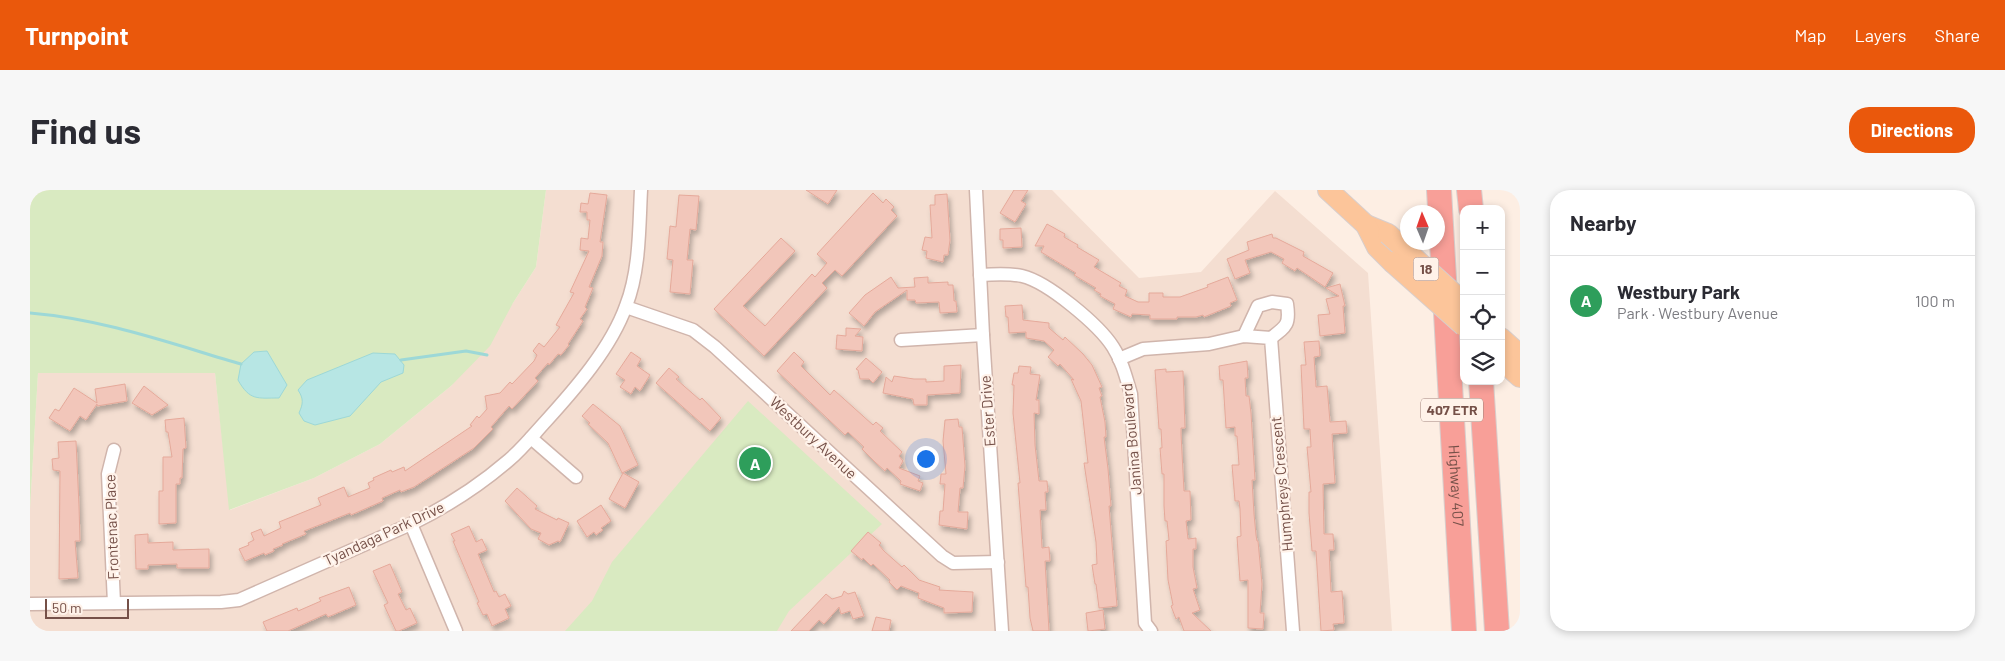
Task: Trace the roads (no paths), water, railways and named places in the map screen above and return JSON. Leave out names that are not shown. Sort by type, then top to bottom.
[{"type":"highway","name":"Highway 407","points":[[1439,190],[1464,631]]},
{"type":"highway","points":[[1469,190],[1470,205]]},
{"type":"highway","name":"Highway 407","points":[[1481,385],[1498,631]]},
{"type":"main road","name":"18","points":[[1328,190],[1366,225],[1388,234],[1460,299]]},
{"type":"main road","name":"18","points":[[1366,225],[1377,247],[1460,322]]},
{"type":"main road","points":[[1503,340],[1520,355]]},
{"type":"main road","points":[[1505,364],[1520,377]]},
{"type":"street","name":"Tyandaga Park Drive","points":[[30,604],[221,602],[239,600],[411,524],[436,512],[460,496],[509,460],[531,438],[574,389],[596,359],[626,307],[634,271],[641,190]]},
{"type":"street","name":"Ester Drive","points":[[976,190],[983,335],[1002,631]]},
{"type":"street","name":"Janina Boulevard","points":[[980,274],[1022,276],[1040,283],[1098,329],[1112,346],[1119,359],[1130,394],[1145,623],[1151,631]]},
{"type":"street","points":[[1119,359],[1144,349],[1209,344],[1244,336],[1271,338],[1285,328],[1289,318],[1287,304],[1272,302],[1258,306],[1244,336]]},
{"type":"street","name":"Westbury Avenue","points":[[626,307],[693,330],[715,347],[942,556],[953,563],[998,562]]},
{"type":"street","points":[[901,340],[983,335]]},
{"type":"street","name":"Humphreys Crescent","points":[[1271,338],[1293,631]]},
{"type":"street","points":[[531,438],[576,477]]},
{"type":"street","name":"Frontenac Place","points":[[114,450],[108,474],[114,603]]},
{"type":"street","points":[[411,524],[456,631]]},
{"type":"water","points":[[267,351],[287,385],[279,398],[250,395],[238,380],[241,364],[254,352]]},
{"type":"water","points":[[373,353],[395,354],[404,365],[403,373],[381,382],[350,416],[315,425],[304,421],[299,413],[302,402],[298,390],[307,380]]},
{"type":"waterway","points":[[30,313],[111,326],[241,364]]},
{"type":"waterway","points":[[401,360],[466,351],[487,355]]},
{"type":"place","name":"Westbury Park","points":[[755,463]]}]
